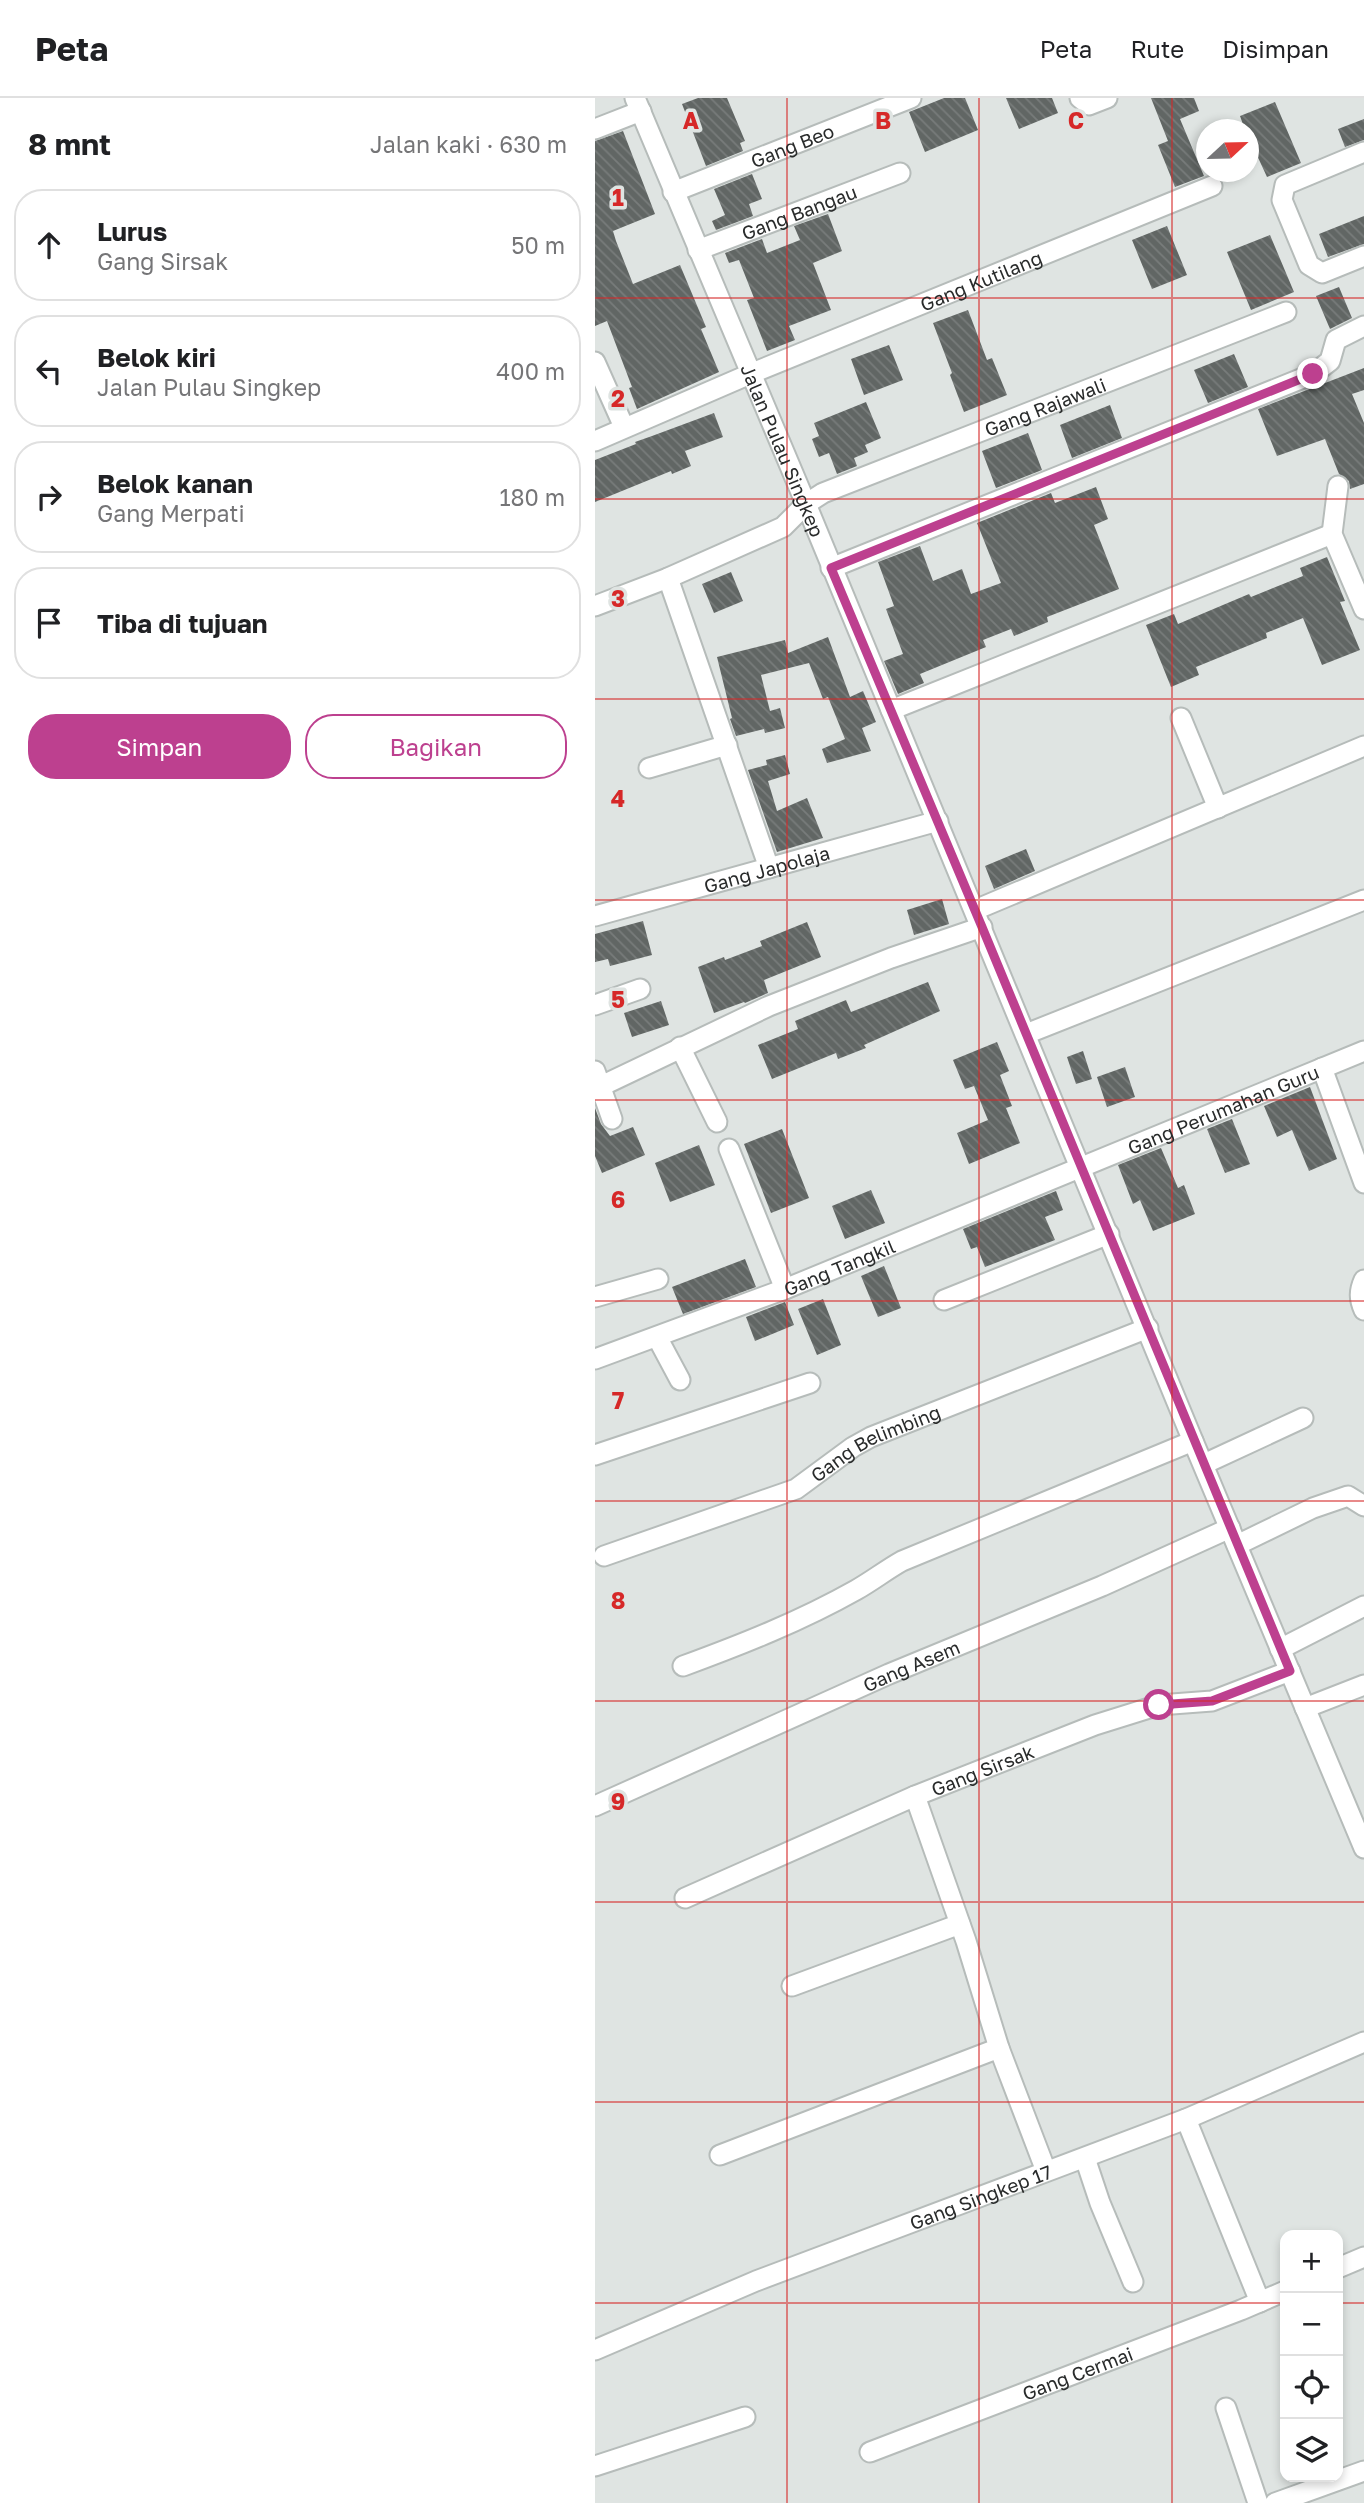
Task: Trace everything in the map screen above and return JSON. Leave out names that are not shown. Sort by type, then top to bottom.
[{"type":"street","name":"Gang Beo","points":[[673,192],[911,98]]},
{"type":"street","points":[[1080,98],[1089,105],[1107,98]]},
{"type":"street","name":"Jalan Pulau Singkep","points":[[638,104],[1305,1708],[1359,1820],[1364,1847]]},
{"type":"street","points":[[595,129],[638,104]]},
{"type":"street","points":[[1364,152],[1285,185],[1281,193],[1309,265],[1316,271],[1322,273],[1364,256]]},
{"type":"street","name":"Gang Bangau","points":[[698,250],[900,173]]},
{"type":"street","name":"Gang Kutilang","points":[[595,441],[750,374],[1212,186]]},
{"type":"street","name":"Gang Rajawali","points":[[595,606],[668,578],[783,527],[806,504],[824,493],[1286,312]]},
{"type":"street","points":[[831,568],[1313,374],[1330,361],[1336,340],[1364,326]]},
{"type":"street","points":[[595,362],[624,428]]},
{"type":"street","points":[[1338,486],[1332,534],[1364,609]]},
{"type":"street","points":[[891,710],[1332,534]]},
{"type":"street","points":[[668,578],[769,868]]},
{"type":"street","points":[[1181,718],[1218,808]]},
{"type":"street","points":[[649,768],[727,745]]},
{"type":"street","points":[[612,1119],[597,1082],[614,1078],[769,1006],[891,958],[1218,808],[1364,746]]},
{"type":"street","name":"Gang Japolaja","points":[[595,916],[937,821]]},
{"type":"street","points":[[1024,1030],[1364,900]]},
{"type":"street","points":[[595,1005],[640,989]]},
{"type":"street","points":[[680,1047],[717,1122]]},
{"type":"street","name":"Gang Perumahan Guru","points":[[1080,1166],[1364,1051]]},
{"type":"street","points":[[1322,1068],[1363,1178]]},
{"type":"street","points":[[729,1149],[785,1289]]},
{"type":"street","name":"Gang Tangkil","points":[[595,1359],[785,1289],[1080,1166]]},
{"type":"street","points":[[944,1300],[1109,1234]]},
{"type":"street","points":[[595,1297],[658,1279]]},
{"type":"street","points":[[1364,1280],[1360,1289],[1360,1302],[1364,1310]]},
{"type":"street","name":"Gang Belimbing","points":[[604,1556],[796,1489],[871,1437],[1148,1328]]},
{"type":"street","points":[[657,1337],[680,1380]]},
{"type":"street","points":[[595,1455],[810,1383]]},
{"type":"street","points":[[1204,1464],[1303,1418]]},
{"type":"street","points":[[683,1666],[741,1645],[796,1620],[858,1589],[902,1561],[1193,1441]]},
{"type":"street","name":"Gang Asem","points":[[595,1806],[889,1674],[1102,1586],[1348,1496],[1364,1506]]},
{"type":"street","points":[[1280,1648],[1364,1606]]},
{"type":"street","name":"Gang Sirsak","points":[[685,1898],[915,1796],[1095,1725],[1159,1705],[1212,1701],[1290,1671]]},
{"type":"street","points":[[1305,1708],[1364,1685]]},
{"type":"street","points":[[915,1796],[960,1924],[999,2048],[1046,2171]]},
{"type":"street","points":[[792,1986],[960,1924]]},
{"type":"street","name":"Gang Singkep 17","points":[[595,2350],[756,2281],[1186,2119],[1364,2042]]},
{"type":"street","points":[[720,2155],[999,2048]]},
{"type":"street","points":[[1186,2119],[1260,2302]]},
{"type":"street","points":[[1085,2158],[1100,2203],[1133,2282]]},
{"type":"street","points":[[1343,2267],[1364,2257]]},
{"type":"street","name":"Gang Cermai","points":[[870,2452],[1280,2293]]},
{"type":"street","points":[[1226,2408],[1258,2503]]},
{"type":"street","points":[[595,2466],[745,2417]]},
{"type":"street","points":[[1275,2503],[1364,2471]]},
{"type":"building","points":[[698,98],[727,98],[745,141],[740,143],[743,151],[706,166],[682,104]]},
{"type":"building","points":[[944,98],[965,98],[978,130],[925,152],[909,112]]},
{"type":"building","points":[[1006,98],[1052,98],[1058,113],[1019,129]]},
{"type":"building","points":[[1151,98],[1194,98],[1199,111],[1180,119],[1196,157],[1196,179],[1175,187],[1158,145],[1168,141]]},
{"type":"building","points":[[1275,102],[1301,163],[1267,177],[1259,160],[1259,119],[1241,119],[1240,116]]},
{"type":"building","points":[[1364,119],[1364,140],[1345,147],[1338,129]]},
{"type":"building","points":[[623,131],[655,214],[613,231],[633,284],[680,265],[706,327],[701,329],[719,372],[637,409],[629,388],[632,387],[607,321],[595,326],[595,141]]},
{"type":"building","points":[[752,174],[762,199],[749,204],[753,216],[716,230],[712,221],[725,215],[714,189]]},
{"type":"building","points":[[828,214],[842,251],[813,263],[831,310],[789,326],[795,340],[767,351],[747,300],[754,298],[739,260],[729,263],[725,253],[762,239],[767,253],[800,240],[794,226]]},
{"type":"building","points":[[1364,216],[1364,244],[1328,257],[1319,234]]},
{"type":"building","points":[[1167,226],[1187,275],[1152,289],[1132,240]]},
{"type":"building","points":[[1270,235],[1294,292],[1251,310],[1227,252]]},
{"type":"building","points":[[1339,287],[1352,318],[1330,329],[1316,296]]},
{"type":"building","points":[[968,310],[987,360],[992,358],[1007,395],[964,412],[933,323]]},
{"type":"building","points":[[889,345],[903,380],[864,395],[851,359]]},
{"type":"building","points":[[1234,354],[1248,387],[1208,403],[1194,370]]},
{"type":"building","points":[[1364,368],[1364,390],[1352,394],[1364,423],[1364,484],[1350,489],[1349,481],[1339,474],[1325,439],[1277,456],[1258,409]]},
{"type":"building","points":[[866,402],[881,438],[865,445],[868,452],[854,458],[857,466],[837,474],[829,453],[819,457],[812,439],[819,436],[814,423]]},
{"type":"building","points":[[1110,405],[1122,438],[1072,458],[1060,425]]},
{"type":"building","points":[[714,413],[723,437],[685,451],[691,466],[672,474],[671,471],[595,502],[595,460]]},
{"type":"building","points":[[1028,433],[1042,470],[996,488],[982,451]]},
{"type":"building","points":[[1096,487],[1108,519],[1094,525],[1119,589],[1047,617],[1048,622],[1014,636],[1011,629],[983,640],[986,647],[920,674],[924,683],[898,694],[884,661],[903,654],[886,609],[894,606],[878,562],[920,546],[933,581],[962,569],[971,594],[1001,583],[977,523],[1051,493],[1055,503]]},
{"type":"building","points":[[1327,557],[1345,601],[1340,602],[1360,650],[1322,665],[1303,618],[1266,633],[1267,638],[1196,667],[1199,675],[1171,687],[1146,625],[1174,614],[1178,624],[1249,594],[1251,597],[1303,576],[1300,568]]},
{"type":"building","points":[[731,572],[743,601],[714,613],[702,584]]},
{"type":"building","points":[[828,637],[850,697],[863,691],[876,722],[862,728],[871,751],[827,763],[822,749],[845,739],[828,697],[823,699],[809,663],[761,675],[770,711],[780,708],[785,728],[765,733],[764,729],[736,736],[717,657],[785,640],[788,653]]},
{"type":"building","points":[[785,755],[790,774],[768,781],[777,811],[807,798],[823,838],[777,852],[748,770],[767,765],[766,760]]},
{"type":"building","points":[[1026,849],[1035,871],[994,889],[985,866]]},
{"type":"building","points":[[942,899],[949,924],[914,935],[907,910]]},
{"type":"building","points":[[643,921],[652,955],[610,966],[608,959],[595,962],[595,934]]},
{"type":"building","points":[[807,922],[821,957],[764,980],[768,993],[714,1013],[698,967],[762,946],[760,941]]},
{"type":"building","points":[[928,982],[940,1011],[864,1045],[866,1048],[838,1059],[836,1053],[772,1079],[758,1045],[798,1029],[795,1021],[846,1000],[851,1012]]},
{"type":"building","points":[[661,1001],[669,1025],[632,1037],[624,1013]]},
{"type":"building","points":[[997,1042],[1009,1071],[1000,1075],[1012,1106],[1006,1108],[1020,1143],[969,1164],[957,1133],[988,1120],[974,1086],[965,1089],[953,1060]]},
{"type":"building","points":[[1083,1051],[1092,1079],[1076,1084],[1067,1057]]},
{"type":"building","points":[[1125,1067],[1135,1097],[1107,1107],[1097,1077]]},
{"type":"building","points":[[1310,1087],[1337,1159],[1309,1171],[1292,1130],[1277,1137],[1264,1106]]},
{"type":"building","points":[[595,1108],[601,1124],[610,1136],[633,1127],[645,1155],[602,1173],[595,1156]]},
{"type":"building","points":[[1232,1119],[1250,1164],[1225,1173],[1207,1129]]},
{"type":"building","points":[[782,1129],[809,1198],[771,1213],[744,1144]]},
{"type":"building","points":[[699,1145],[715,1185],[670,1202],[655,1163]]},
{"type":"building","points":[[1161,1148],[1178,1188],[1184,1185],[1195,1214],[1153,1231],[1140,1200],[1133,1204],[1118,1165]]},
{"type":"building","points":[[871,1190],[885,1223],[845,1239],[832,1206]]},
{"type":"building","points":[[1056,1191],[1063,1210],[1045,1217],[1055,1240],[985,1267],[977,1247],[971,1249],[963,1229]]},
{"type":"building","points":[[745,1259],[756,1287],[683,1314],[672,1287]]},
{"type":"building","points":[[884,1266],[901,1308],[878,1317],[861,1276]]},
{"type":"building","points":[[823,1299],[841,1345],[817,1355],[798,1309]]},
{"type":"building","points":[[785,1302],[794,1325],[755,1341],[746,1317]]},
{"type":"route","points":[[1159,1705],[1212,1701],[1290,1671],[831,568],[1313,374]]}]
